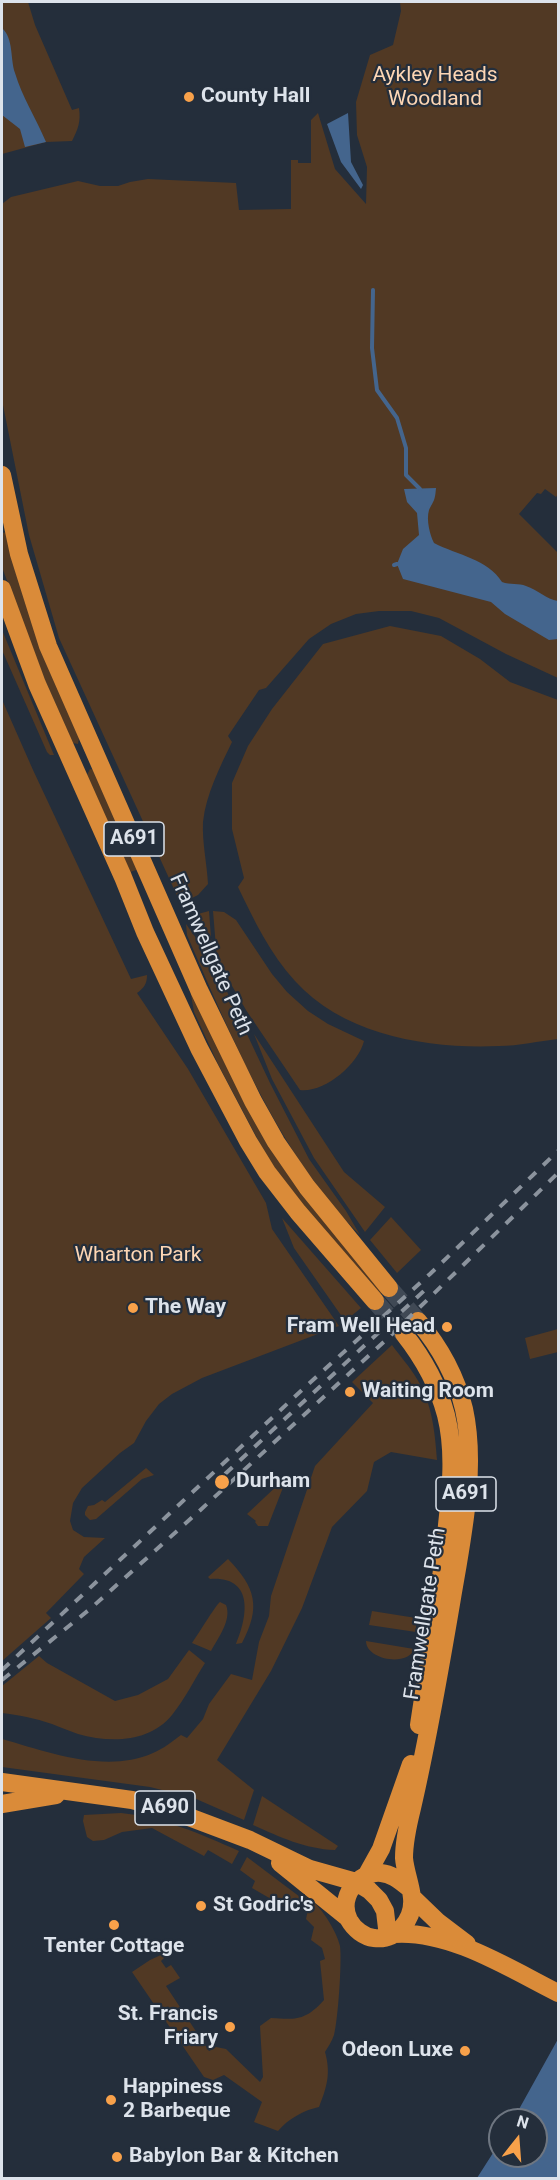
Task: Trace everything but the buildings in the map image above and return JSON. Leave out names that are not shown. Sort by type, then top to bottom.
[{"type":"highway","name":"Framwellgate Peth","points":[[2,475],[19,554],[48,646],[199,990],[253,1101],[276,1142],[306,1187],[389,1288]]},
{"type":"highway","name":"A691","points":[[2,590],[37,684],[150,942],[200,1048],[248,1141],[267,1172],[298,1212],[375,1301]]},
{"type":"highway","name":"Framwellgate Peth","points":[[410,1892],[404,1857],[406,1831],[429,1738],[441,1672],[464,1522],[469,1458],[465,1412],[459,1392],[439,1349],[418,1321]]},
{"type":"highway","name":"Framwellgate Peth","points":[[348,1918],[346,1899],[381,1849],[408,1774],[417,1736],[442,1572],[452,1478],[450,1437],[440,1396],[422,1359],[404,1334]]},
{"type":"highway","name":"A690","points":[[2,1782],[132,1800],[163,1808],[209,1823],[250,1840],[310,1869],[361,1879]]},
{"type":"highway","name":"A690","points":[[2,1804],[75,1792]]},
{"type":"highway","name":"A690","points":[[250,1840],[348,1918]]},
{"type":"highway","points":[[391,1936],[385,1911],[361,1879],[382,1873],[392,1876],[438,1922],[478,1952],[558,1993]]},
{"type":"highway","points":[[391,1936],[407,1922],[411,1910],[410,1892]]},
{"type":"highway","points":[[348,1918],[357,1930],[368,1936],[376,1938],[405,1933],[478,1952]]},
{"type":"green space","points":[[2,2],[28,2],[35,25],[72,110],[79,108],[80,117],[72,141],[46,142],[2,154]]},
{"type":"green space","name":"Aykley Heads Woodland","points":[[400,2],[558,2],[558,494],[556,497],[545,489],[541,494],[537,493],[519,514],[558,553],[558,678],[506,654],[439,618],[411,611],[356,614],[331,624],[309,639],[266,688],[259,690],[228,736],[232,742],[210,791],[203,822],[208,884],[198,895],[184,902],[179,900],[59,638],[29,535],[2,400],[2,204],[11,197],[78,181],[100,186],[118,186],[148,179],[236,183],[239,210],[291,209],[291,160],[298,160],[298,163],[311,163],[311,120],[318,113],[335,169],[366,204],[367,167],[357,135],[356,102],[370,55],[393,45],[401,11]]},
{"type":"green space","points":[[7,532],[79,738],[78,744],[73,743],[44,678],[3,570],[2,533]]},
{"type":"green space","points":[[390,626],[441,636],[480,659],[510,682],[558,700],[558,1039],[506,1046],[445,1045],[417,1041],[363,1027],[315,1000],[286,971],[263,936],[238,887],[244,878],[232,829],[232,783],[248,746],[272,709],[323,644]]},
{"type":"green space","points":[[2,630],[54,755],[47,752],[2,650]]},
{"type":"green space","name":"Wharton Park","points":[[2,702],[131,979],[147,975],[145,986],[137,993],[188,1069],[266,1203],[272,1229],[339,1326],[202,1378],[172,1394],[159,1404],[134,1443],[82,1488],[73,1503],[70,1521],[73,1530],[84,1537],[105,1538],[84,1557],[79,1569],[84,1574],[46,1613],[51,1618],[2,1661]]},
{"type":"green space","points":[[90,769],[94,770],[139,869],[130,872],[87,775]]},
{"type":"green space","points":[[209,911],[212,950],[190,919],[194,915]]},
{"type":"green space","points":[[213,911],[224,912],[236,920],[272,974],[287,992],[308,1011],[328,1024],[364,1041],[355,1059],[339,1076],[319,1087],[300,1090],[246,1010],[217,960]]},
{"type":"green space","points":[[186,924],[213,962],[309,1159],[360,1235],[320,1190],[295,1154],[260,1094],[229,1031],[187,935]]},
{"type":"green space","points":[[190,989],[216,1040],[385,1290],[380,1294],[291,1192],[266,1155],[218,1064],[194,1012]]},
{"type":"green space","points":[[254,1034],[344,1172],[385,1207],[365,1232],[314,1158],[272,1079]]},
{"type":"green space","points":[[391,1217],[421,1250],[397,1273],[370,1240]]},
{"type":"green space","points":[[282,1218],[361,1308],[345,1321],[294,1248]]},
{"type":"green space","points":[[558,1329],[558,1352],[530,1359],[525,1338]]},
{"type":"green space","points":[[392,1345],[414,1375],[426,1398],[434,1428],[437,1460],[391,1452],[374,1462],[367,1491],[332,1527],[302,1608],[271,1671],[217,1760],[254,1790],[244,1820],[194,1798],[150,1787],[2,1767],[2,1739],[58,1755],[97,1761],[116,1762],[153,1753],[181,1735],[187,1738],[203,1719],[209,1704],[231,1674],[252,1680],[259,1642],[269,1616],[271,1596],[315,1466],[373,1403],[352,1382]]},
{"type":"green space","points":[[146,1468],[154,1475],[142,1479],[96,1519],[90,1520],[85,1515],[88,1506],[102,1500],[105,1502]]},
{"type":"green space","points":[[281,1482],[284,1485],[268,1526],[258,1526],[256,1521],[247,1514]]},
{"type":"green space","points":[[228,1559],[245,1579],[253,1598],[252,1619],[248,1630],[242,1643],[236,1644],[245,1610],[241,1591],[234,1584],[208,1577]]},
{"type":"green space","points":[[220,1602],[226,1605],[227,1617],[211,1651],[192,1643]]},
{"type":"green space","points":[[372,1611],[416,1618],[416,1632],[369,1625]]},
{"type":"green space","points":[[366,1641],[414,1649],[404,1658],[388,1659],[373,1653]]},
{"type":"green space","points":[[189,1650],[205,1663],[172,1715],[163,1724],[141,1736],[116,1739],[90,1737],[39,1720],[2,1713],[2,1686],[39,1656],[47,1663],[115,1701],[138,1695],[168,1679]]},
{"type":"green space","points":[[262,1796],[338,1846],[335,1850],[303,1845],[253,1825]]},
{"type":"green space","points":[[121,1813],[166,1822],[239,1851],[232,1864],[208,1850],[204,1856],[152,1828],[122,1832],[104,1840],[93,1841],[87,1837],[83,1821],[84,1815]]},
{"type":"green space","points":[[247,1857],[304,1900],[306,1897],[317,1905],[332,1926],[340,1946],[337,2017],[334,2035],[325,2052],[328,2073],[324,2093],[319,2107],[297,2116],[278,2131],[254,2122],[262,2102],[224,2075],[213,2080],[204,2077],[132,1972],[163,1954],[165,1957],[161,1961],[166,1968],[171,1965],[180,1978],[166,1986],[209,2051],[216,2047],[226,2049],[260,2082],[263,2077],[260,2026],[271,2018],[300,2017],[318,2007],[324,2000],[320,1961],[325,1959],[322,1948],[311,1940],[314,1927],[306,1919],[309,1905],[300,1904],[290,1910],[252,1888],[255,1881],[240,1870]]},
{"type":"water","points":[[2,28],[8,38],[18,82],[46,142],[25,147],[20,129],[2,115]]},
{"type":"water","points":[[348,113],[351,162],[363,185],[361,189],[341,162],[327,124]]},
{"type":"water","points":[[436,488],[428,518],[434,543],[489,568],[502,582],[526,586],[558,601],[558,639],[549,640],[505,614],[491,602],[403,579],[397,564],[403,549],[419,535],[417,513],[407,502],[404,489]]},
{"type":"water","points":[[558,2039],[558,2178],[477,2178],[488,2161],[488,2168],[548,2168],[548,2108],[520,2108]]},
{"type":"waterway","points":[[373,290],[372,348],[377,390],[397,418],[406,448],[406,475],[420,489]]},
{"type":"tunnel","points":[[389,1288],[418,1321]]},
{"type":"tunnel","points":[[375,1301],[404,1334]]},
{"type":"railway","points":[[2,1670],[303,1389],[430,1274],[558,1151]]},
{"type":"railway","points":[[2,1680],[90,1609],[196,1514],[387,1339],[558,1173]]},
{"type":"railway","points":[[225,1474],[426,1289]]},
{"type":"place","name":"County Hall","points":[[189,97]]},
{"type":"place","name":"The Way","points":[[133,1308]]},
{"type":"place","name":"Fram Well Head","points":[[447,1327]]},
{"type":"place","name":"Waiting Room","points":[[350,1392]]},
{"type":"place","name":"Durham","points":[[222,1482]]},
{"type":"place","name":"St Godric's","points":[[201,1906]]},
{"type":"place","name":"Tenter Cottage","points":[[114,1925]]},
{"type":"place","name":"St. Francis Friary","points":[[230,2027]]},
{"type":"place","name":"Odeon Luxe","points":[[465,2051]]},
{"type":"place","name":"Happiness 2 Barbeque","points":[[111,2100]]},
{"type":"place","name":"Babylon Bar & Kitchen","points":[[117,2157]]}]
